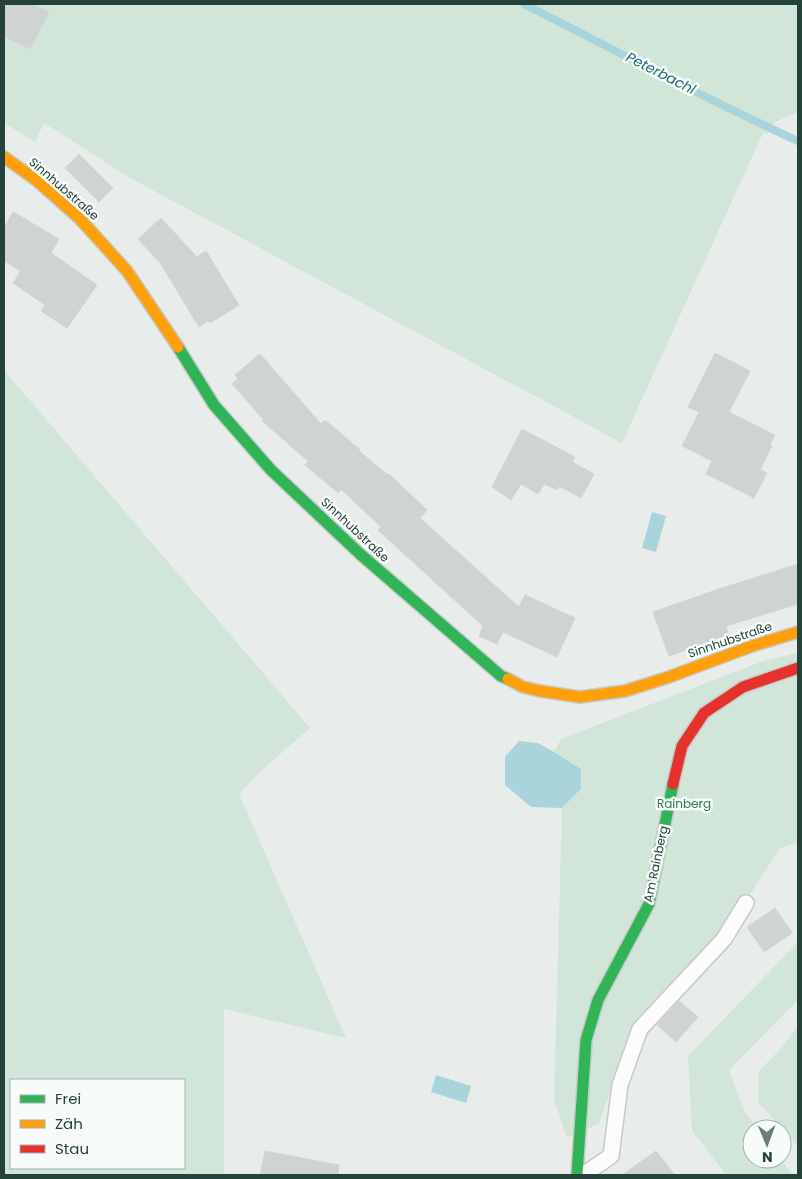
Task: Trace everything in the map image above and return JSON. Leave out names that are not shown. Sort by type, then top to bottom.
[{"type":"street","name":"Sinnhubstraße","points":[[4,157],[36,180],[80,218],[127,271],[166,328],[214,405],[271,470],[360,554],[501,676],[523,687],[564,695],[580,697],[616,692],[798,632]]},
{"type":"street","name":"Am Rainberg","points":[[577,1175],[586,1040],[598,1000],[649,904],[670,796],[682,746],[704,714],[743,687],[798,668]]},
{"type":"lane","points":[[583,1175],[612,1156],[620,1085],[640,1029],[724,939],[746,903]]},
{"type":"green space","points":[[4,4],[798,4],[798,112],[775,122],[767,134],[763,133],[622,443],[130,178],[44,123],[35,142],[4,123]]},
{"type":"green space","points":[[4,370],[310,728],[263,769],[239,794],[346,1038],[224,1009],[224,1175],[4,1175]]},
{"type":"green space","name":"Rainberg","points":[[798,653],[798,842],[780,848],[722,938],[632,1026],[599,1124],[567,1138],[554,1099],[562,808],[581,789],[581,769],[554,752],[561,739],[763,661]]},
{"type":"green space","points":[[798,942],[798,1000],[729,1070],[744,1111],[750,1119],[742,1119],[742,1169],[788,1169],[793,1175],[726,1175],[692,1131],[688,1056]]},
{"type":"green space","points":[[798,1025],[798,1147],[792,1140],[792,1119],[773,1119],[758,1102],[759,1071],[783,1046]]},
{"type":"water","points":[[652,512],[666,516],[656,552],[642,548]]},
{"type":"water","points":[[519,741],[538,743],[581,769],[581,789],[562,808],[531,807],[505,785],[505,757]]},
{"type":"water","points":[[436,1075],[471,1086],[466,1103],[431,1092]]},
{"type":"building","points":[[4,4],[32,4],[49,12],[30,49],[4,36]]},
{"type":"building","points":[[79,154],[113,188],[99,202],[65,168]]},
{"type":"building","points":[[13,212],[59,239],[51,253],[97,285],[67,328],[41,311],[45,305],[13,283],[21,271],[4,261],[4,228]]},
{"type":"building","points":[[161,218],[197,257],[206,251],[239,305],[210,323],[208,321],[199,327],[161,264],[138,239]]},
{"type":"building","points":[[715,353],[750,371],[729,412],[775,435],[770,445],[772,446],[760,470],[767,473],[754,498],[706,474],[712,461],[682,446],[699,412],[688,407]]},
{"type":"building","points":[[260,354],[321,424],[325,420],[359,451],[389,474],[427,510],[420,518],[519,607],[525,595],[575,618],[557,657],[503,632],[497,644],[479,636],[483,626],[378,530],[381,527],[341,489],[338,493],[305,465],[308,461],[262,421],[264,420],[232,384],[238,379],[235,375]]},
{"type":"building","points":[[522,429],[575,457],[572,462],[594,474],[581,498],[559,486],[557,490],[544,484],[538,494],[521,484],[511,500],[492,487]]},
{"type":"building","points":[[798,564],[798,604],[726,626],[729,635],[669,656],[653,612]]},
{"type":"building","points":[[775,908],[792,933],[764,952],[747,927]]},
{"type":"building","points":[[679,1001],[698,1017],[676,1042],[657,1025]]},
{"type":"building","points":[[265,1151],[339,1165],[338,1175],[260,1175]]},
{"type":"building","points":[[656,1151],[675,1175],[622,1175]]},
{"type":"waterway","name":"Peterbachl","points":[[524,4],[694,91],[798,141]]},
{"type":"traffic: fast","points":[[178,347],[214,405],[271,470],[360,554],[501,676],[508,679]]},
{"type":"traffic: fast","points":[[577,1175],[586,1040],[598,1000],[649,904],[673,784]]},
{"type":"traffic: slow","points":[[4,157],[36,180],[80,219],[127,271],[178,347]]},
{"type":"traffic: slow","points":[[508,679],[523,687],[580,697],[625,691],[752,646],[798,632]]},
{"type":"traffic: jam","points":[[673,784],[682,746],[704,713],[743,687],[798,668]]}]
